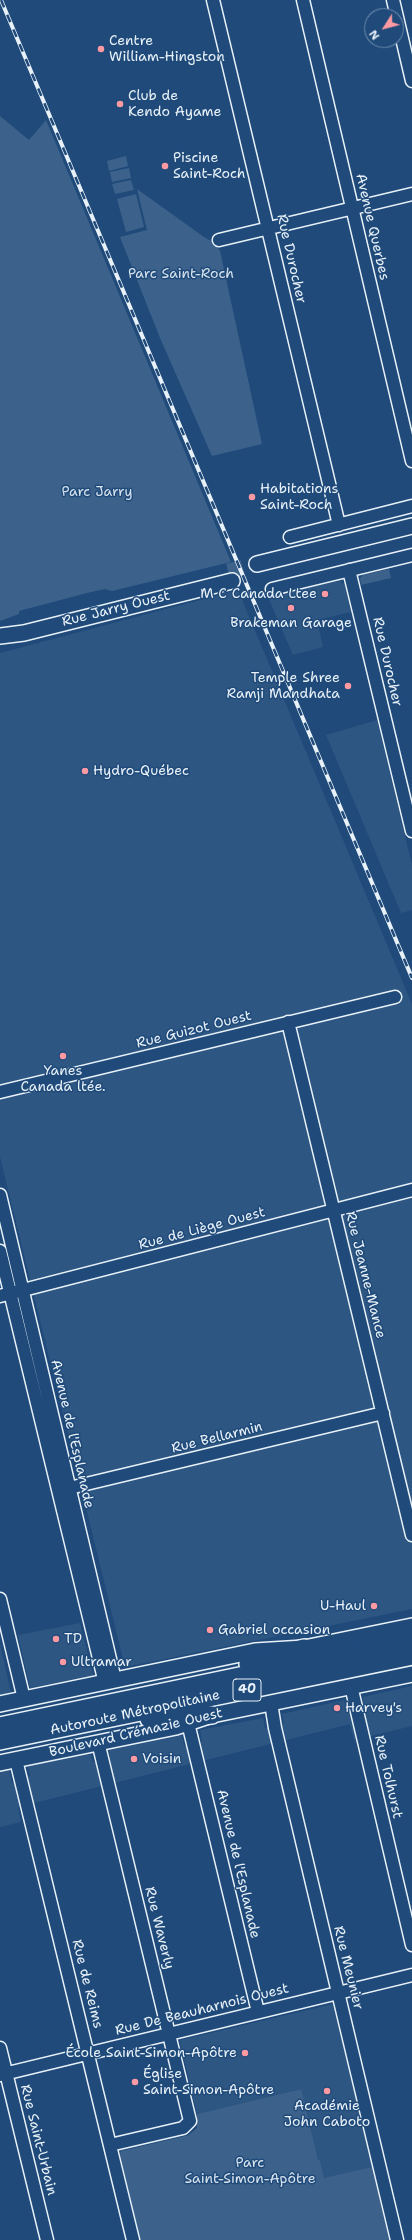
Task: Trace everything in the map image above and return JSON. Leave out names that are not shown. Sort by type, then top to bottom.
[{"type":"highway","name":"Autoroute Métropolitaine","points":[[0,1726],[127,1699],[411,1629]]},
{"type":"highway","points":[[127,1699],[304,1648]]},
{"type":"highway","name":"Autoroute Métropolitaine","points":[[0,1741],[412,1656]]},
{"type":"highway","points":[[81,1724],[212,1715]]},
{"type":"main road","points":[[412,526],[259,569],[412,536]]},
{"type":"main road","name":"Rue Jarry Ouest","points":[[0,631],[28,621],[230,576],[24,633],[0,636]]},
{"type":"main road","points":[[0,1704],[254,1651],[304,1648],[411,1629]]},
{"type":"main road","name":"Boulevard Crémazie Ouest","points":[[0,1763],[188,1723],[212,1715],[412,1674]]},
{"type":"street","name":"Rue Durocher","points":[[214,0],[339,525]]},
{"type":"street","name":"Avenue Querbes","points":[[303,0],[412,461]]},
{"type":"street","points":[[392,0],[412,81]]},
{"type":"street","points":[[219,240],[412,194]]},
{"type":"street","points":[[290,537],[412,506]]},
{"type":"street","points":[[272,589],[412,556]]},
{"type":"street","name":"Rue Durocher","points":[[350,570],[412,830]]},
{"type":"street","name":"Rue Guizot Ouest","points":[[0,1092],[395,997]]},
{"type":"street","name":"Rue Jeanne-Mance","points":[[288,1022],[412,1535]]},
{"type":"street","name":"Rue de Liège Ouest","points":[[5,1295],[412,1190]]},
{"type":"street","name":"Avenue de l'Esplanade","points":[[0,1195],[23,1290],[64,1489],[110,1682]]},
{"type":"street","name":"Avenue de l'Esplanade","points":[[0,1251],[5,1295],[64,1489]]},
{"type":"street","name":"Rue Bellarmin","points":[[64,1489],[383,1413]]},
{"type":"street","points":[[0,1599],[24,1699]]},
{"type":"street","name":"Rue Tolhurst","points":[[351,1686],[412,1945]]},
{"type":"street","name":"Rue Meunier","points":[[271,1703],[275,1728],[397,2240]]},
{"type":"street","name":"Avenue de l'Esplanade","points":[[188,1723],[258,2012]]},
{"type":"street","name":"Rue Waverly","points":[[98,1742],[190,2121],[183,2128],[110,2145]]},
{"type":"street","name":"Rue de Reims","points":[[16,1760],[133,2240]]},
{"type":"street","name":"Rue De Beauharnois Ouest","points":[[3,2074],[412,1975]]},
{"type":"street","name":"Rue Saint-Urbain","points":[[0,2048],[3,2074],[47,2240]]},
{"type":"shaded area","points":[[340,581],[345,585],[351,612],[317,620],[323,647],[293,655],[267,595]]},
{"type":"shaded area","points":[[238,590],[412,1004],[412,1609],[125,1667],[0,1157],[0,653]]},
{"type":"shaded area","points":[[377,720],[412,865],[412,910],[401,913],[326,735]]},
{"type":"shaded area","points":[[80,1623],[93,1675],[30,1688],[18,1635]]},
{"type":"shaded area","points":[[0,1643],[11,1693],[0,1695]]},
{"type":"shaded area","points":[[412,1686],[412,1726],[354,1740],[350,1724],[18,1807],[21,1822],[0,1827],[0,1772],[9,1770],[12,1783],[30,1776],[28,1766],[90,1753],[93,1762],[110,1757],[109,1750],[182,1735],[184,1746],[202,1742],[200,1730],[263,1718],[265,1728],[284,1723],[282,1714],[344,1700],[347,1710],[364,1708],[363,1697]]},
{"type":"shaded area","points":[[333,2004],[372,2167],[324,2179],[300,2089],[197,2114],[180,2042],[181,2040]]},
{"type":"green space","name":"Parc Jarry","points":[[0,116],[29,140],[46,120],[231,562],[112,591],[105,589],[87,593],[19,611],[19,614],[0,621]]},
{"type":"green space","points":[[126,156],[128,166],[109,171],[107,161]]},
{"type":"green space","points":[[129,168],[131,178],[112,182],[110,172]]},
{"type":"green space","points":[[131,180],[134,190],[115,194],[112,184]]},
{"type":"green space","name":"Parc Saint-Roch","points":[[137,189],[204,237],[215,243],[220,251],[262,444],[212,456],[160,338],[120,237],[147,230]]},
{"type":"green space","points":[[136,194],[144,227],[126,232],[117,199]]},
{"type":"green space","points":[[389,569],[391,578],[361,585],[360,578],[363,575]]},
{"type":"green space","name":"Parc Saint-Simon-Apôtre","points":[[301,2089],[318,2160],[320,2160],[324,2178],[372,2167],[389,2240],[140,2240],[120,2154],[121,2151],[189,2135],[197,2128],[197,2114]]},
{"type":"tunnel","points":[[228,571],[257,564]]},
{"type":"railway","points":[[1,0],[412,978]]},
{"type":"place","name":"Centre William-Hingston","points":[[101,49]]},
{"type":"place","name":"Club de Kendo Ayame","points":[[120,104]]},
{"type":"place","name":"Piscine Saint-Roch","points":[[165,166]]},
{"type":"place","name":"Habitations Saint-Roch","points":[[252,497]]},
{"type":"place","name":"M C Canada Ltee","points":[[325,594]]},
{"type":"place","name":"Brakeman Garage","points":[[291,608]]},
{"type":"place","name":"Temple Shree Ramji Mandhata","points":[[348,686]]},
{"type":"place","name":"Hydro-Québec","points":[[85,771]]},
{"type":"place","name":"Yanes Canada ltée.","points":[[63,1056]]},
{"type":"place","name":"U-Haul","points":[[374,1606]]},
{"type":"place","name":"Gabriel occasion","points":[[210,1630]]},
{"type":"place","name":"TD","points":[[56,1639]]},
{"type":"place","name":"Ultramar","points":[[63,1662]]},
{"type":"place","name":"Harvey's","points":[[337,1708]]},
{"type":"place","name":"Voisin","points":[[134,1759]]},
{"type":"place","name":"École Saint-Simon-Apôtre","points":[[245,2053]]},
{"type":"place","name":"Église Saint-Simon-Apôtre","points":[[135,2082]]},
{"type":"place","name":"Académie John Caboto","points":[[327,2091]]}]
